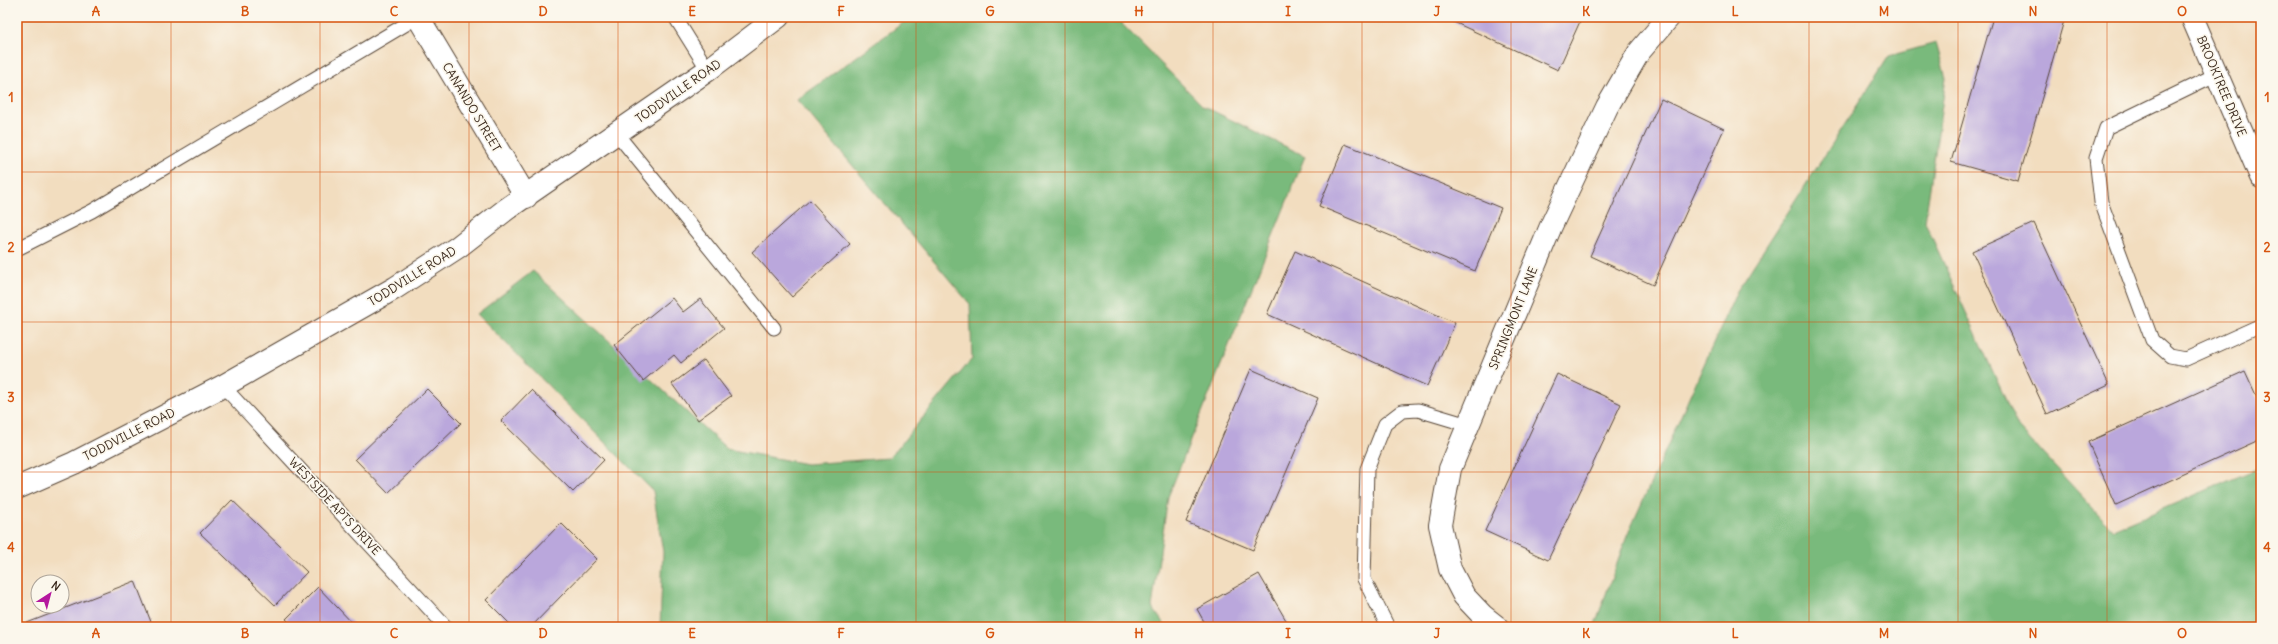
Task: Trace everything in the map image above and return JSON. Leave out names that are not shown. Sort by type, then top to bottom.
[{"type":"street","name":"CANANDO STREET","points":[[418,17],[526,197]]},
{"type":"street","name":"TODDVILLE ROAD","points":[[17,488],[74,463],[223,386],[395,288],[458,247],[526,197],[618,134],[708,70],[778,17]]},
{"type":"street","name":"SPRINGMONT LANE","points":[[1497,627],[1483,616],[1464,596],[1450,569],[1440,525],[1450,469],[1551,226],[1607,107],[1639,52],[1669,17]]},
{"type":"street","name":"BROOKTREE DRIVE","points":[[2192,17],[2261,177]]},
{"type":"lane","points":[[17,249],[92,211],[418,17]]},
{"type":"lane","points":[[675,17],[708,70]]},
{"type":"lane","points":[[2217,74],[2106,128],[2096,158],[2101,202],[2152,340],[2170,356],[2186,359],[2261,325]]},
{"type":"lane","points":[[618,134],[774,328]]},
{"type":"lane","name":"WESTSIDE APTS DRIVE","points":[[223,386],[446,627]]},
{"type":"lane","points":[[1388,627],[1364,579],[1367,469],[1385,424],[1402,411],[1418,410],[1468,425]]},
{"type":"green space","points":[[911,17],[1115,17],[1203,106],[1305,156],[1168,497],[1152,607],[1166,627],[660,627],[663,552],[653,491],[477,314],[533,271],[727,449],[807,464],[889,458],[972,359],[970,304],[797,100]]},
{"type":"green space","points":[[1936,43],[1946,78],[1925,222],[2018,427],[2113,530],[2261,467],[2261,627],[1594,627],[1627,536],[1737,291],[1889,56]]},
{"type":"building","points":[[1443,17],[1582,17],[1558,70]]},
{"type":"building","points":[[1993,17],[2065,17],[2018,181],[1951,162]]},
{"type":"building","points":[[1661,99],[1724,129],[1653,285],[1590,256]]},
{"type":"building","points":[[1345,144],[1501,208],[1475,271],[1319,206]]},
{"type":"building","points":[[810,200],[850,244],[792,297],[752,252]]},
{"type":"building","points":[[2034,223],[2109,385],[2047,414],[1972,251]]},
{"type":"building","points":[[1295,251],[1455,323],[1427,386],[1267,314]]},
{"type":"building","points":[[672,298],[683,312],[700,299],[724,328],[681,363],[674,355],[643,381],[614,345]]},
{"type":"building","points":[[704,360],[731,396],[698,420],[672,384]]},
{"type":"building","points":[[1251,369],[1318,398],[1253,550],[1186,522]]},
{"type":"building","points":[[2245,371],[2261,406],[2261,439],[2116,505],[2088,442]]},
{"type":"building","points":[[1557,374],[1621,404],[1548,560],[1485,531]]},
{"type":"building","points":[[427,389],[461,423],[388,493],[355,459]]},
{"type":"building","points":[[531,390],[604,460],[573,492],[501,421]]},
{"type":"building","points":[[232,500],[307,572],[275,605],[200,533]]},
{"type":"building","points":[[561,523],[597,559],[531,627],[513,627],[486,600]]},
{"type":"building","points":[[1259,574],[1290,627],[1207,627],[1197,609]]},
{"type":"building","points":[[135,581],[153,627],[29,627],[27,623],[50,614],[70,614],[70,606]]},
{"type":"building","points":[[318,587],[356,627],[294,627],[286,619]]}]
